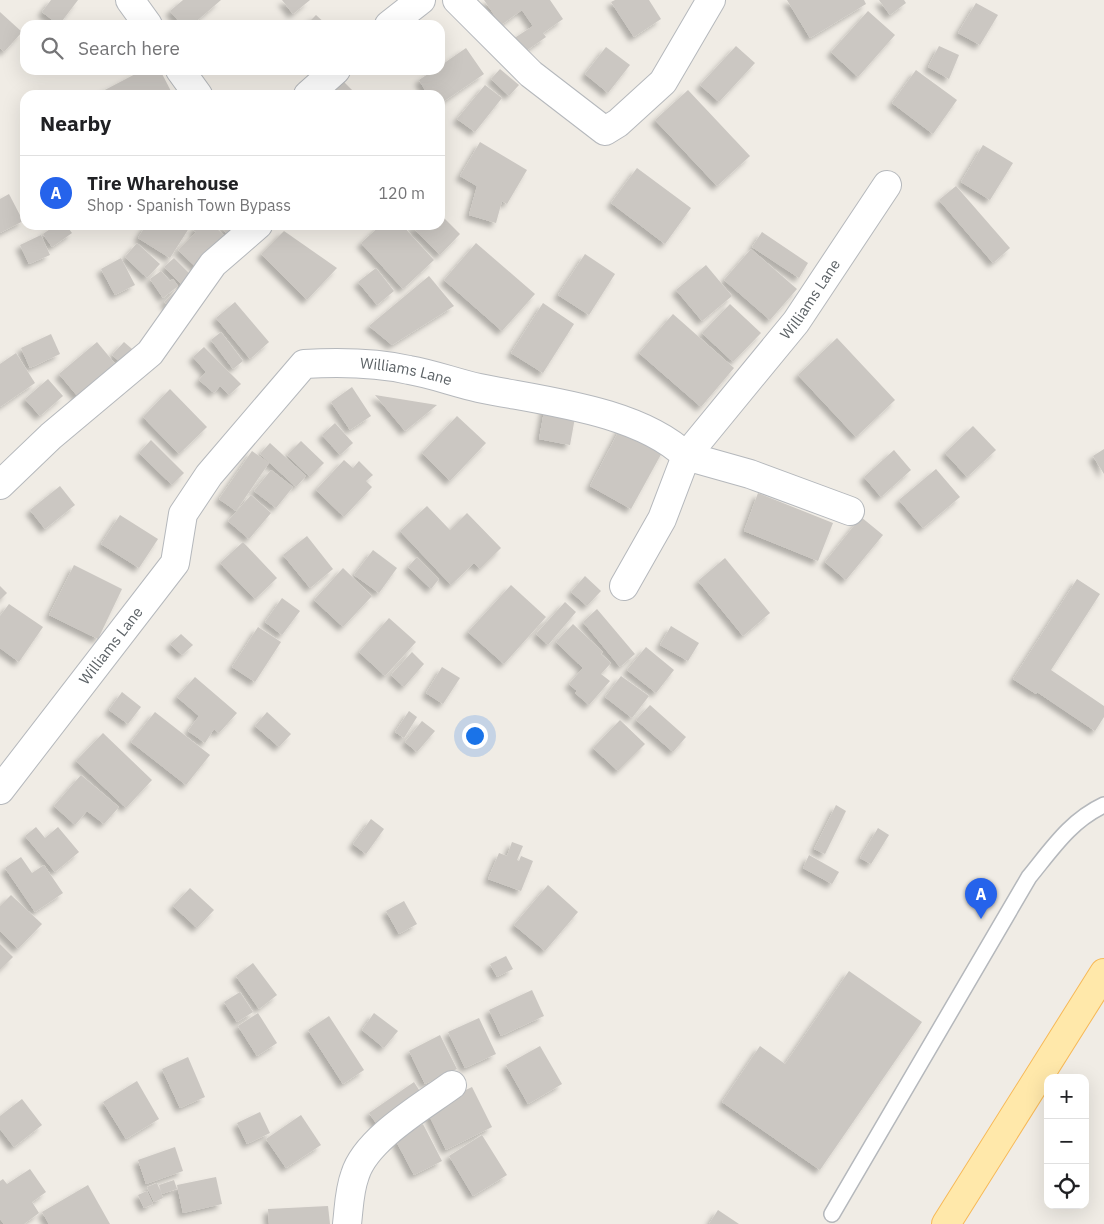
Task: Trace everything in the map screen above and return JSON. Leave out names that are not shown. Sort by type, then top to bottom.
[{"type":"main road","points":[[946,1224],[1104,973]]},
{"type":"street","points":[[130,0],[144,20]]},
{"type":"street","points":[[395,20],[421,0]]},
{"type":"street","points":[[457,0],[531,74],[605,131],[618,123],[663,82],[711,0]]},
{"type":"street","points":[[184,75],[194,90]]},
{"type":"street","points":[[314,90],[330,75]]},
{"type":"street","name":"Williams Lane","points":[[0,790],[175,563],[183,514],[209,474],[304,364],[348,361],[409,369],[479,388],[541,398],[631,423],[677,447],[686,456],[796,322],[887,185]]},
{"type":"street","points":[[0,485],[51,436],[150,353],[213,264],[252,230]]},
{"type":"street","points":[[624,586],[662,519],[686,456],[750,474],[850,511]]},
{"type":"street","points":[[347,1224],[355,1174],[362,1157],[381,1137],[452,1085]]},
{"type":"lane","points":[[832,1214],[1028,878],[1064,834],[1084,814],[1104,805]]},
{"type":"building","points":[[51,0],[78,0],[63,20],[52,20],[42,12]]},
{"type":"building","points":[[183,0],[221,0],[198,20],[178,20],[170,11]]},
{"type":"building","points":[[282,0],[310,0],[293,14]]},
{"type":"building","points":[[484,0],[550,0],[563,19],[543,33],[546,37],[523,53],[513,39],[533,26],[522,10],[501,25]]},
{"type":"building","points":[[615,0],[649,0],[661,19],[634,37],[611,2]]},
{"type":"building","points":[[787,0],[864,0],[866,4],[810,38]]},
{"type":"building","points":[[879,0],[904,0],[906,3],[890,15]]},
{"type":"building","points":[[976,3],[998,15],[980,45],[958,33]]},
{"type":"building","points":[[868,11],[895,35],[858,77],[831,52]]},
{"type":"building","points":[[0,12],[20,30],[20,34],[4,52],[0,48]]},
{"type":"building","points":[[316,15],[322,20],[311,20]]},
{"type":"building","points":[[736,46],[755,63],[719,102],[700,85]]},
{"type":"building","points":[[939,46],[959,55],[949,79],[928,67]]},
{"type":"building","points":[[606,47],[630,65],[608,93],[585,74]]},
{"type":"building","points":[[466,48],[484,74],[445,101],[445,90],[425,90],[419,80],[426,75],[445,75],[445,63]]},
{"type":"building","points":[[500,69],[519,85],[509,96],[491,79]]},
{"type":"building","points":[[916,70],[957,100],[933,134],[892,103]]},
{"type":"building","points":[[133,75],[163,75],[170,90],[105,90]]},
{"type":"building","points":[[344,82],[352,90],[336,90]]},
{"type":"building","points":[[485,85],[502,98],[475,132],[457,119]]},
{"type":"building","points":[[688,90],[750,156],[717,186],[655,120]]},
{"type":"building","points":[[480,142],[527,170],[507,204],[502,201],[496,223],[469,215],[477,186],[460,176]]},
{"type":"building","points":[[983,145],[1013,163],[990,200],[961,182]]},
{"type":"building","points":[[637,168],[691,208],[665,244],[611,203]]},
{"type":"building","points":[[956,186],[1010,248],[993,263],[939,200]]},
{"type":"building","points":[[9,194],[20,215],[20,223],[0,233],[0,199]]},
{"type":"building","points":[[445,219],[460,234],[440,255],[415,230],[445,230]]},
{"type":"building","points":[[49,230],[70,230],[72,233],[52,247],[43,234]]},
{"type":"building","points":[[143,230],[188,230],[170,258],[138,238]]},
{"type":"building","points":[[193,230],[218,230],[233,244],[199,270],[178,250],[196,232]]},
{"type":"building","points":[[224,230],[240,230],[230,238]]},
{"type":"building","points":[[375,230],[407,230],[434,260],[403,289],[361,243]]},
{"type":"building","points":[[284,231],[337,268],[307,300],[261,254]]},
{"type":"building","points":[[762,232],[808,263],[799,278],[752,247]]},
{"type":"building","points":[[41,235],[50,255],[29,264],[20,245]]},
{"type":"building","points":[[137,243],[160,264],[147,278],[125,257]]},
{"type":"building","points":[[476,243],[535,294],[502,331],[444,280]]},
{"type":"building","points":[[751,249],[797,289],[770,320],[724,280]]},
{"type":"building","points":[[585,254],[615,274],[589,315],[558,295]]},
{"type":"building","points":[[121,258],[135,285],[115,295],[101,269]]},
{"type":"building","points":[[174,258],[193,277],[184,287],[164,267]]},
{"type":"building","points":[[706,265],[732,296],[702,321],[676,290]]},
{"type":"building","points":[[376,268],[394,291],[377,305],[358,282]]},
{"type":"building","points":[[161,271],[170,281],[173,279],[178,286],[163,298],[150,279]]},
{"type":"building","points":[[429,276],[454,306],[392,345],[369,326]]},
{"type":"building","points":[[181,286],[170,308],[164,302]]},
{"type":"building","points":[[235,302],[269,342],[250,359],[216,318]]},
{"type":"building","points":[[543,303],[574,324],[543,373],[511,353]]},
{"type":"building","points":[[730,304],[761,333],[733,362],[702,333]]},
{"type":"building","points":[[673,314],[734,368],[701,407],[639,353]]},
{"type":"building","points":[[221,332],[243,361],[233,369],[211,340]]},
{"type":"building","points":[[51,334],[60,354],[30,368],[21,348]]},
{"type":"building","points":[[837,338],[895,400],[856,437],[798,375]]},
{"type":"building","points":[[97,342],[117,366],[79,398],[59,374]]},
{"type":"building","points":[[124,342],[139,355],[127,368],[112,355]]},
{"type":"building","points":[[204,347],[241,384],[229,395],[220,386],[214,393],[199,380],[206,372],[193,357]]},
{"type":"building","points":[[16,353],[35,383],[0,407],[0,364]]},
{"type":"building","points":[[48,379],[63,396],[40,416],[25,399]]},
{"type":"building","points":[[352,387],[371,416],[350,430],[331,402]]},
{"type":"building","points":[[170,389],[207,427],[179,454],[143,417]]},
{"type":"building","points":[[375,395],[437,405],[405,431]]},
{"type":"building","points":[[545,406],[576,412],[570,445],[539,439]]},
{"type":"building","points":[[457,416],[486,443],[450,481],[422,453]]},
{"type":"building","points":[[335,423],[353,443],[340,455],[322,435]]},
{"type":"building","points":[[622,425],[664,449],[631,509],[590,486]]},
{"type":"building","points":[[973,426],[996,450],[967,477],[945,453]]},
{"type":"building","points":[[151,440],[184,473],[172,485],[139,453]]},
{"type":"building","points":[[301,441],[324,463],[310,477],[287,455]]},
{"type":"building","points":[[270,443],[306,476],[296,487],[260,454]]},
{"type":"building","points":[[1104,449],[1104,474],[1093,456]]},
{"type":"building","points":[[894,450],[911,470],[881,497],[864,477]]},
{"type":"building","points":[[252,451],[269,463],[236,511],[219,499]]},
{"type":"building","points":[[344,460],[353,468],[359,461],[373,475],[366,481],[372,487],[344,517],[316,490]]},
{"type":"building","points":[[936,469],[960,497],[923,528],[899,500]]},
{"type":"building","points":[[271,470],[293,487],[276,508],[254,491]]},
{"type":"building","points":[[60,486],[75,505],[45,529],[30,510]]},
{"type":"building","points":[[758,493],[833,523],[818,561],[744,531]]},
{"type":"building","points":[[251,495],[271,513],[249,539],[228,521]]},
{"type":"building","points":[[427,506],[450,530],[467,513],[501,548],[480,569],[474,563],[451,585],[400,531]]},
{"type":"building","points":[[120,515],[158,539],[139,568],[101,544]]},
{"type":"building","points":[[861,517],[883,535],[846,580],[825,562]]},
{"type":"building","points":[[307,536],[333,569],[310,588],[283,555]]},
{"type":"building","points":[[243,542],[277,578],[255,599],[220,563]]},
{"type":"building","points":[[373,550],[397,568],[379,593],[354,575]]},
{"type":"building","points":[[417,557],[439,579],[431,589],[408,567]]},
{"type":"building","points":[[725,558],[770,613],[743,636],[698,581]]},
{"type":"building","points":[[74,565],[122,589],[98,639],[49,615]]},
{"type":"building","points":[[343,568],[372,596],[343,627],[314,600]]},
{"type":"building","points":[[585,576],[601,591],[587,606],[571,592]]},
{"type":"building","points":[[1077,579],[1100,594],[1051,670],[1104,706],[1104,717],[1095,731],[1037,692],[1036,694],[1013,679]]},
{"type":"building","points":[[511,585],[546,617],[504,664],[468,632]]},
{"type":"building","points":[[0,586],[7,593],[0,600]]},
{"type":"building","points":[[282,598],[300,611],[282,635],[265,622]]},
{"type":"building","points":[[565,602],[576,612],[548,645],[536,634]]},
{"type":"building","points":[[9,604],[43,627],[19,662],[0,648],[0,616]]},
{"type":"building","points":[[597,609],[635,654],[620,667],[583,622]]},
{"type":"building","points":[[389,618],[416,642],[385,676],[359,652]]},
{"type":"building","points":[[573,624],[603,652],[601,654],[611,663],[601,674],[610,681],[589,705],[575,693],[577,691],[569,684],[583,668],[556,642]]},
{"type":"building","points":[[671,626],[699,643],[688,661],[660,645]]},
{"type":"building","points":[[258,627],[281,642],[255,682],[232,667]]},
{"type":"building","points":[[181,634],[193,645],[182,655],[170,644]]},
{"type":"building","points":[[646,647],[674,670],[656,693],[627,670]]},
{"type":"building","points":[[412,652],[424,664],[404,687],[391,675]]},
{"type":"building","points":[[442,667],[460,678],[443,704],[426,693]]},
{"type":"building","points":[[621,676],[649,696],[632,718],[605,697]]},
{"type":"building","points":[[195,677],[237,713],[219,733],[214,729],[205,743],[188,731],[199,716],[177,697]]},
{"type":"building","points":[[122,692],[141,707],[128,724],[109,710]]},
{"type":"building","points":[[650,705],[686,737],[673,752],[636,720]]},
{"type":"building","points":[[409,711],[417,717],[404,738],[395,732]]},
{"type":"building","points":[[155,712],[210,755],[186,785],[131,742]]},
{"type":"building","points":[[267,712],[291,734],[279,747],[255,726]]},
{"type":"building","points":[[620,720],[645,744],[618,771],[593,748]]},
{"type":"building","points":[[422,721],[435,731],[417,752],[405,742]]},
{"type":"building","points":[[103,733],[152,780],[126,808],[76,761]]},
{"type":"building","points":[[81,775],[119,807],[104,824],[87,811],[75,825],[54,806]]},
{"type":"building","points":[[836,805],[846,811],[825,854],[814,849]]},
{"type":"building","points":[[371,819],[384,829],[366,854],[353,844]]},
{"type":"building","points":[[36,827],[45,838],[58,827],[79,852],[55,872],[25,836]]},
{"type":"building","points":[[878,828],[889,835],[871,864],[860,858]]},
{"type":"building","points":[[512,842],[523,846],[517,860],[519,861],[521,856],[533,861],[521,891],[488,879],[499,853],[507,856]]},
{"type":"building","points":[[809,855],[839,872],[832,884],[803,868]]},
{"type":"building","points":[[21,857],[32,873],[44,865],[63,893],[35,912],[5,868]]},
{"type":"building","points":[[548,885],[578,912],[545,951],[514,925]]},
{"type":"building","points":[[190,888],[214,910],[197,928],[173,906]]},
{"type":"building","points":[[11,895],[42,924],[18,949],[0,931],[0,906]]},
{"type":"building","points":[[404,901],[417,924],[399,934],[386,911]]},
{"type":"building","points":[[0,944],[13,957],[0,970]]},
{"type":"building","points":[[506,956],[513,969],[497,977],[490,964]]},
{"type":"building","points":[[253,963],[277,995],[259,1009],[236,976]]},
{"type":"building","points":[[849,971],[922,1022],[820,1170],[722,1102],[760,1046],[785,1064]]},
{"type":"building","points":[[532,990],[544,1016],[501,1036],[489,1010]]},
{"type":"building","points":[[240,992],[253,1012],[237,1022],[224,1002]]},
{"type":"building","points":[[258,1013],[277,1043],[257,1056],[238,1026]]},
{"type":"building","points":[[374,1013],[398,1031],[384,1048],[362,1030]]},
{"type":"building","points":[[329,1016],[364,1070],[343,1084],[308,1030]]},
{"type":"building","points":[[479,1018],[496,1054],[465,1068],[448,1032]]},
{"type":"building","points":[[440,1035],[457,1069],[425,1084],[409,1051]]},
{"type":"building","points":[[540,1046],[562,1084],[528,1104],[506,1065]]},
{"type":"building","points":[[188,1057],[205,1097],[180,1108],[162,1069]]},
{"type":"building","points":[[137,1081],[159,1119],[126,1139],[103,1102]]},
{"type":"building","points":[[414,1082],[423,1096],[378,1126],[369,1113]]},
{"type":"building","points":[[472,1087],[492,1127],[446,1150],[426,1109]]},
{"type":"building","points":[[22,1099],[42,1125],[14,1147],[0,1129],[0,1116]]},
{"type":"building","points":[[260,1112],[270,1133],[247,1144],[237,1123]]},
{"type":"building","points":[[301,1115],[321,1145],[286,1168],[266,1139]]},
{"type":"building","points":[[423,1124],[442,1161],[414,1175],[395,1139]]},
{"type":"building","points":[[482,1135],[507,1175],[473,1196],[449,1156]]},
{"type":"building","points":[[175,1147],[183,1171],[146,1184],[138,1160]]},
{"type":"building","points":[[30,1169],[46,1192],[32,1202],[39,1213],[24,1224],[4,1224],[0,1219],[0,1181],[3,1179],[7,1184]]},
{"type":"building","points":[[216,1177],[222,1204],[183,1213],[177,1185]]},
{"type":"building","points":[[174,1180],[177,1189],[162,1194],[159,1185]]},
{"type":"building","points":[[157,1183],[163,1198],[154,1202],[147,1187]]},
{"type":"building","points":[[88,1185],[110,1224],[49,1224],[42,1212]]},
{"type":"building","points":[[147,1191],[153,1204],[144,1208],[138,1195]]},
{"type":"building","points":[[328,1206],[330,1224],[269,1224],[268,1209]]},
{"type":"building","points":[[718,1210],[739,1224],[709,1224]]},
{"type":"place","name":"Tire Wharehouse","points":[[981,919]]}]
